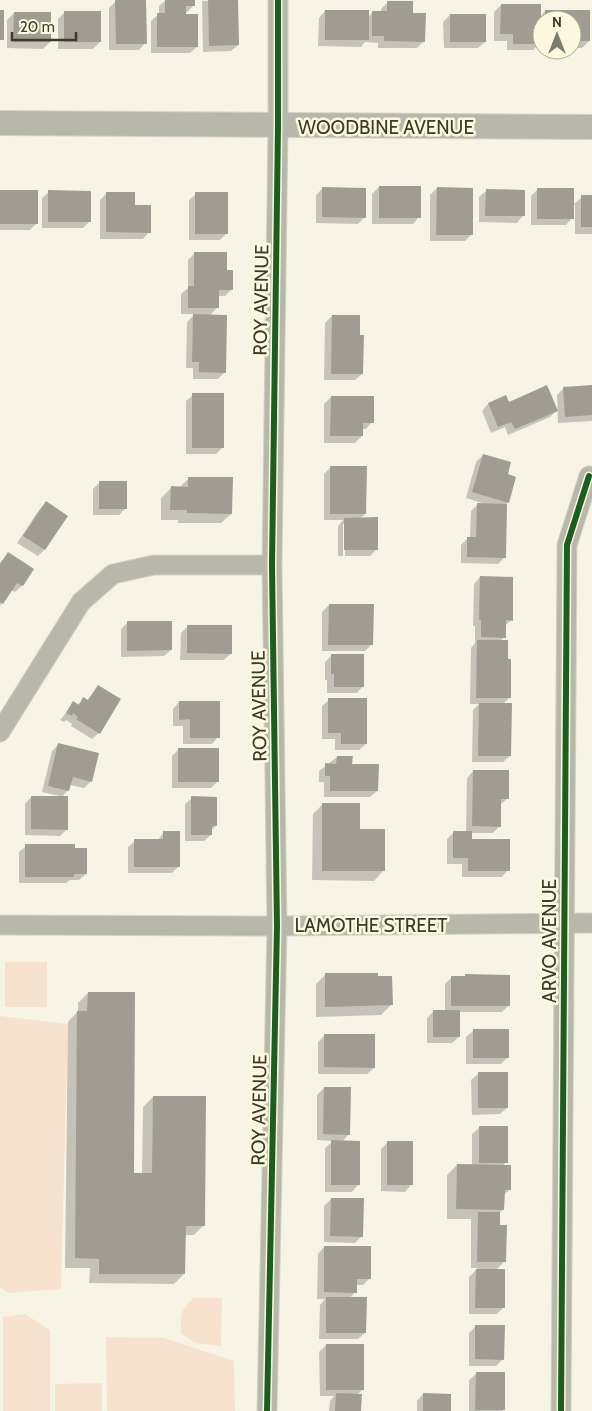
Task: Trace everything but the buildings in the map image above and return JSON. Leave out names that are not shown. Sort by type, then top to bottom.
[{"type":"street","name":"ROY AVENUE","points":[[268,1411],[277,926],[272,564],[278,0]]},
{"type":"street","name":"WOODBINE AVENUE","points":[[0,123],[592,127]]},
{"type":"street","name":"ARVO AVENUE","points":[[561,1411],[567,546],[589,476]]},
{"type":"street","points":[[0,732],[81,602],[113,574],[154,564],[272,564]]},
{"type":"street","name":"LAMOTHE STREET","points":[[0,925],[277,926],[592,923]]},
{"type":"shaded area","points":[[5,962],[47,962],[47,1007],[5,1007]]},
{"type":"shaded area","points":[[0,1016],[68,1024],[61,1289],[9,1293],[0,1288]]},
{"type":"shaded area","points":[[194,1298],[222,1298],[221,1346],[195,1343],[181,1333],[183,1310]]},
{"type":"shaded area","points":[[25,1314],[50,1330],[50,1411],[3,1411],[3,1317]]},
{"type":"shaded area","points":[[106,1337],[164,1338],[234,1361],[235,1411],[107,1411]]},
{"type":"shaded area","points":[[102,1383],[102,1411],[55,1411],[55,1384]]},
{"type":"cycle path","points":[[267,1411],[277,926],[272,565],[278,0]]},
{"type":"cycle path","points":[[561,1411],[567,545],[589,476]]}]
